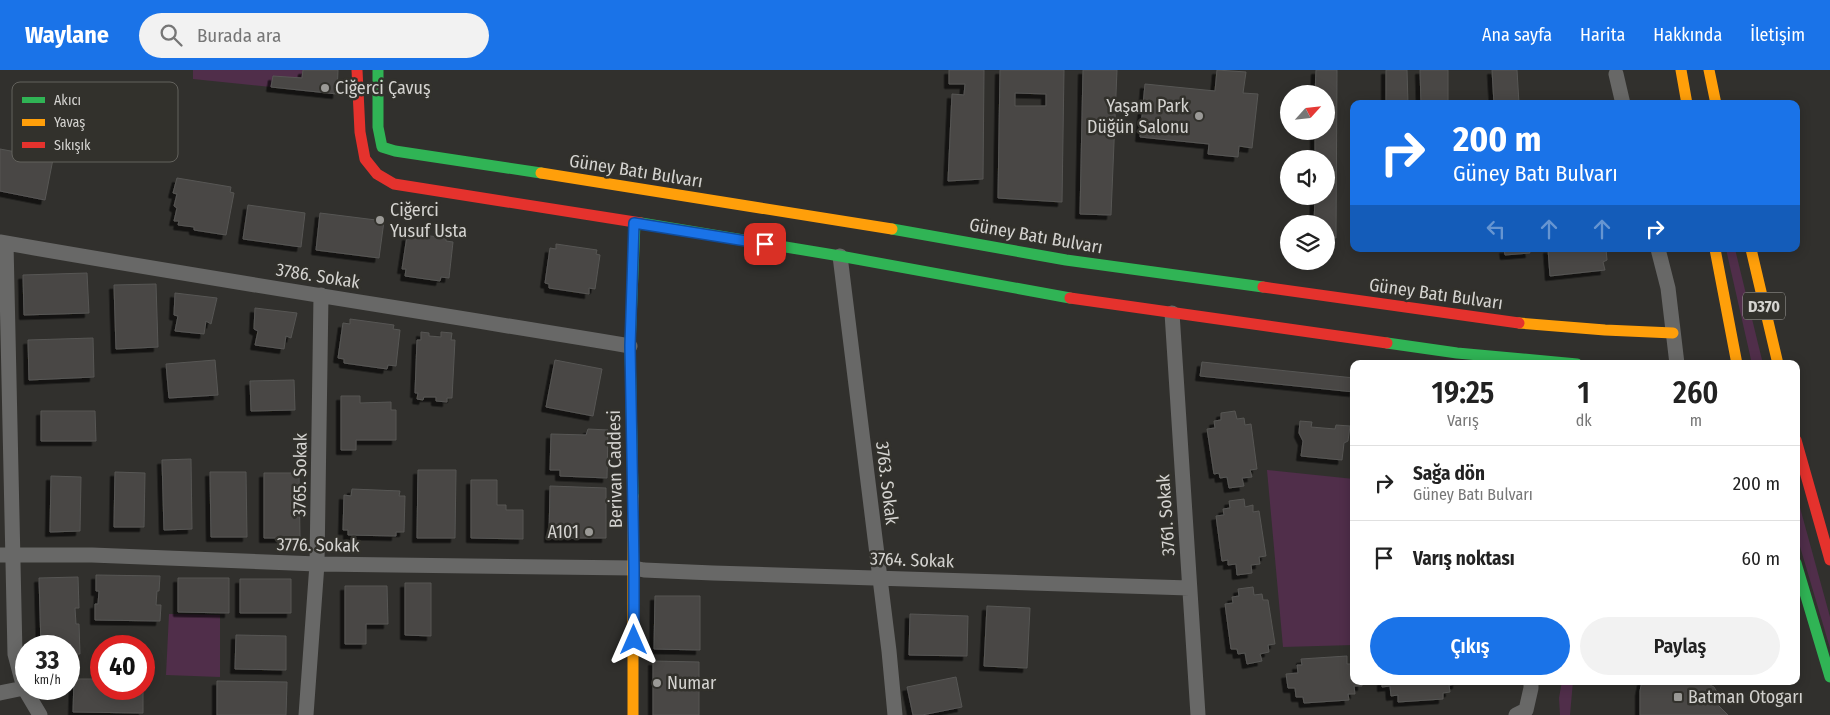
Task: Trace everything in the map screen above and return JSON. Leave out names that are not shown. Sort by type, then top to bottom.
[{"type":"main road","points":[[357,70],[360,132],[365,159],[377,174],[394,184],[840,256],[1062,297],[1509,360]]},
{"type":"main road","name":"Güney Batı Bulvarı","points":[[378,70],[378,127],[382,147],[395,150],[982,244],[1066,260],[1521,323],[1673,333]]},
{"type":"main road","points":[[1681,70],[1686,100]]},
{"type":"main road","points":[[1709,70],[1715,100]]},
{"type":"main road","name":"Berivan Caddesi","points":[[633,715],[634,568],[630,346],[634,223]]},
{"type":"main road","name":"D370","points":[[1716,252],[1737,360]]},
{"type":"main road","name":"D370","points":[[1752,252],[1777,360]]},
{"type":"main road","points":[[1800,454],[1830,560]]},
{"type":"main road","points":[[1800,576],[1830,676]]},
{"type":"street","points":[[1616,74],[1622,100]]},
{"type":"street","points":[[3,243],[7,554],[15,643]]},
{"type":"street","name":"3786. Sokak","points":[[3,243],[191,276],[322,295],[630,346]]},
{"type":"street","points":[[1659,252],[1668,288],[1676,360]]},
{"type":"street","name":"3763. Sokak","points":[[840,256],[895,715]]},
{"type":"street","name":"3765. Sokak","points":[[306,715],[317,564],[322,295]]},
{"type":"street","name":"3761. Sokak","points":[[1172,313],[1198,715]]},
{"type":"street","name":"3776. Sokak","points":[[7,554],[92,555],[317,564],[634,568]]},
{"type":"street","name":"3764. Sokak","points":[[634,568],[713,573],[1190,588]]},
{"type":"street","points":[[1516,715],[1526,710],[1531,685]]},
{"type":"street","points":[[0,693],[15,690]]},
{"type":"street","points":[[31,700],[40,715]]},
{"type":"shaded area","points":[[193,70],[303,70],[302,78],[273,77],[271,87],[193,79]]},
{"type":"shaded area","points":[[1727,252],[1736,252],[1762,360],[1751,360]]},
{"type":"shaded area","points":[[1267,470],[1350,479],[1350,645],[1283,647]]},
{"type":"shaded area","points":[[1800,508],[1830,617],[1830,648],[1800,547]]},
{"type":"shaded area","points":[[169,614],[220,615],[220,677],[166,675]]},
{"type":"shaded area","points":[[1561,685],[1573,685],[1570,715],[1560,715],[1559,698]]},
{"type":"building","points":[[303,70],[338,70],[337,94],[271,87],[273,76],[302,78]]},
{"type":"building","points":[[949,70],[984,70],[983,179],[948,181],[952,94],[964,95],[965,84],[949,84]]},
{"type":"building","points":[[1000,70],[1064,70],[1062,202],[998,198]],"holes":[[[1015,93],[1046,94],[1046,106],[1015,106]]]},
{"type":"building","points":[[1083,70],[1117,70],[1111,215],[1080,214]]},
{"type":"building","name":"Yaşam Park Düğün Salonu","points":[[1217,70],[1246,72],[1243,93],[1258,94],[1252,148],[1239,146],[1238,157],[1208,154],[1209,144],[1140,137],[1145,84],[1215,91]]},
{"type":"building","points":[[1316,70],[1337,70],[1336,238],[1335,215],[1314,215],[1315,205],[1335,205],[1335,150],[1315,150],[1315,140],[1335,140],[1335,85],[1315,85]]},
{"type":"building","points":[[1386,70],[1407,70],[1408,100],[1386,100]]},
{"type":"building","points":[[1420,70],[1448,70],[1448,100],[1421,100]]},
{"type":"building","points":[[1492,70],[1517,70],[1519,100],[1494,100]]},
{"type":"building","points":[[0,149],[12,151],[12,162],[52,162],[45,200],[0,191]]},
{"type":"building","points":[[177,178],[231,187],[230,192],[234,193],[226,235],[194,230],[194,227],[178,225],[179,221],[174,221],[177,208],[174,206],[177,194],[173,193]]},
{"type":"building","points":[[248,205],[305,213],[301,247],[243,239]]},
{"type":"building","points":[[320,213],[384,221],[379,258],[316,250]]},
{"type":"building","points":[[415,234],[446,238],[446,241],[453,242],[449,278],[441,277],[440,281],[405,276],[406,269],[402,269],[407,236],[415,237]]},
{"type":"building","points":[[556,244],[597,250],[596,254],[600,255],[595,289],[589,288],[589,294],[549,288],[549,284],[545,283],[550,248],[556,249]]},
{"type":"building","points":[[1504,252],[1530,253],[1505,255]]},
{"type":"building","points":[[1548,252],[1606,252],[1607,260],[1603,262],[1605,270],[1550,276]]},
{"type":"building","points":[[87,273],[89,313],[24,315],[23,275]]},
{"type":"building","points":[[156,284],[158,347],[116,349],[114,285]]},
{"type":"building","points":[[175,293],[217,298],[211,324],[206,321],[204,334],[175,331],[178,316],[174,315]]},
{"type":"building","points":[[255,308],[297,313],[291,338],[286,336],[284,349],[255,345],[258,331],[254,329]]},
{"type":"building","points":[[350,319],[394,325],[393,329],[400,330],[396,366],[388,365],[387,369],[344,363],[344,359],[338,358],[343,323],[350,324]]},
{"type":"building","points":[[421,332],[429,333],[429,336],[441,337],[441,332],[452,333],[451,340],[455,340],[452,398],[447,398],[447,402],[436,401],[436,397],[424,397],[423,400],[417,399],[418,393],[415,393],[417,340],[421,340]]},
{"type":"building","points":[[93,338],[94,377],[29,380],[28,340]]},
{"type":"building","points":[[215,360],[218,395],[169,398],[166,364]]},
{"type":"building","points":[[555,360],[602,369],[593,416],[546,407]]},
{"type":"building","points":[[1202,362],[1350,378],[1350,392],[1200,376]]},
{"type":"building","points":[[294,380],[295,410],[251,411],[250,381]]},
{"type":"building","points":[[341,396],[360,396],[360,403],[391,402],[391,410],[396,410],[396,440],[356,440],[356,450],[341,450]]},
{"type":"building","points":[[41,411],[95,411],[96,441],[41,441]]},
{"type":"building","points":[[1235,411],[1237,419],[1244,418],[1245,425],[1251,424],[1257,469],[1250,470],[1252,477],[1242,478],[1244,486],[1229,488],[1227,477],[1220,478],[1219,473],[1214,474],[1207,429],[1215,428],[1214,421],[1221,420],[1221,413]]},
{"type":"building","points":[[1300,421],[1312,422],[1311,427],[1335,429],[1336,425],[1350,426],[1348,441],[1344,443],[1342,460],[1301,456],[1303,441],[1299,433]]},
{"type":"building","points":[[588,429],[608,430],[607,478],[560,476],[560,470],[550,470],[551,434],[586,435]]},
{"type":"building","points":[[191,459],[192,529],[164,530],[162,460]]},
{"type":"building","points":[[418,470],[456,470],[455,538],[417,538]]},
{"type":"building","points":[[115,472],[145,473],[144,527],[114,527]]},
{"type":"building","points":[[210,472],[246,472],[247,537],[211,537]]},
{"type":"building","points":[[264,473],[299,473],[300,538],[264,538]]},
{"type":"building","points":[[51,476],[81,477],[80,531],[50,532]]},
{"type":"building","points":[[471,480],[497,480],[497,505],[506,505],[506,510],[523,510],[523,539],[471,538]]},
{"type":"building","points":[[550,486],[606,488],[606,538],[549,538]]},
{"type":"building","points":[[352,489],[400,491],[399,496],[405,496],[404,532],[396,532],[396,536],[348,535],[348,530],[343,530],[344,495],[351,496]]},
{"type":"building","points":[[1244,499],[1245,507],[1253,505],[1253,512],[1259,511],[1266,556],[1259,557],[1260,564],[1251,565],[1252,573],[1237,575],[1236,564],[1228,565],[1228,560],[1222,561],[1216,516],[1224,515],[1223,509],[1230,508],[1229,501]]},
{"type":"building","points":[[96,575],[160,576],[156,605],[161,605],[160,621],[95,620],[95,604],[98,604],[99,591],[96,591]]},
{"type":"building","points":[[78,577],[79,608],[75,608],[76,624],[79,624],[79,635],[41,635],[39,578]]},
{"type":"building","points":[[178,578],[229,578],[229,613],[178,612]]},
{"type":"building","points":[[240,579],[291,579],[291,613],[240,613]]},
{"type":"building","points":[[405,583],[431,583],[431,636],[405,635]]},
{"type":"building","points":[[345,586],[387,586],[388,624],[366,624],[366,644],[345,644]]},
{"type":"building","points":[[1253,587],[1254,595],[1262,594],[1263,600],[1268,600],[1275,644],[1268,645],[1269,652],[1260,654],[1262,661],[1247,664],[1245,653],[1238,654],[1237,649],[1231,649],[1225,604],[1233,603],[1232,597],[1239,596],[1238,589]]},
{"type":"building","points":[[655,596],[700,596],[700,650],[654,649]]},
{"type":"building","points":[[987,606],[1030,608],[1027,668],[984,666]]},
{"type":"building","points":[[910,614],[968,616],[967,656],[909,655]]},
{"type":"building","points":[[236,635],[286,636],[286,670],[235,669]]},
{"type":"building","points":[[1347,656],[1347,664],[1350,664],[1350,685],[1362,686],[1354,686],[1355,694],[1348,694],[1349,700],[1304,703],[1303,697],[1296,697],[1295,688],[1288,688],[1286,674],[1298,673],[1297,665],[1302,665],[1301,659]]},
{"type":"building","points":[[653,661],[699,662],[699,715],[653,715]]},
{"type":"building","points":[[956,677],[962,707],[913,715],[907,687]]},
{"type":"building","points":[[80,679],[90,679],[90,700],[143,700],[143,713],[73,712],[73,700],[80,700]]},
{"type":"building","points":[[217,681],[287,682],[286,715],[217,715]]},
{"type":"building","points":[[1382,685],[1449,685],[1450,692],[1443,693],[1443,699],[1398,702],[1398,695],[1391,696],[1390,686],[1382,687]]},
{"type":"building","name":"Batman Otogarı","points":[[1641,685],[1710,685],[1717,692],[1715,702],[1728,715],[1640,715]]},
{"type":"traffic: fast","points":[[378,70],[378,127],[382,147],[395,151],[541,173]]},
{"type":"traffic: fast","points":[[633,496],[630,346],[635,223]]},
{"type":"traffic: fast","points":[[641,223],[840,256],[1070,298]]},
{"type":"traffic: fast","points":[[892,229],[1066,260],[1263,287]]},
{"type":"traffic: fast","points":[[1387,343],[1457,353],[1533,360]]},
{"type":"traffic: fast","points":[[1800,576],[1830,677]]},
{"type":"traffic: slow","points":[[1681,70],[1686,100]]},
{"type":"traffic: slow","points":[[1709,70],[1715,100]]},
{"type":"traffic: slow","points":[[541,173],[892,229]]},
{"type":"traffic: slow","points":[[1716,252],[1736,360]]},
{"type":"traffic: slow","points":[[1752,252],[1777,360]]},
{"type":"traffic: slow","points":[[1519,323],[1673,333]]},
{"type":"traffic: slow","points":[[633,496],[633,715]]},
{"type":"traffic: jam","points":[[357,70],[360,132],[365,159],[377,174],[394,184],[641,223]]},
{"type":"traffic: jam","points":[[1263,287],[1519,323]]},
{"type":"traffic: jam","points":[[1070,298],[1387,343]]},
{"type":"traffic: jam","points":[[1800,454],[1830,560]]},
{"type":"place","name":"Ciğerci Çavuş","points":[[325,88]]},
{"type":"place","name":"Yaşam Park Düğün Salonu","points":[[1199,116]]},
{"type":"place","name":"Ciğerci Yusuf Usta","points":[[380,220]]},
{"type":"place","name":"A101","points":[[589,532]]},
{"type":"place","name":"Numar","points":[[657,683]]},
{"type":"place","name":"Batman Otogarı","points":[[1678,697]]},
{"type":"route","points":[[634,640],[630,346],[634,223],[765,244]]}]
